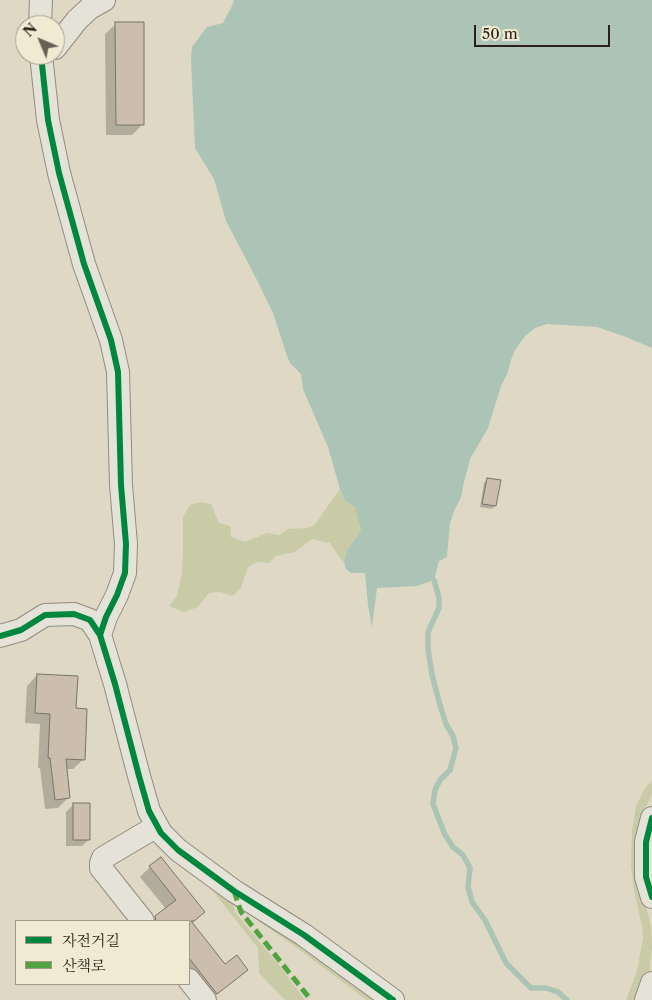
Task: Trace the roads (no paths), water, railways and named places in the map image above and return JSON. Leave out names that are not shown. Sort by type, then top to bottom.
[{"type":"street","points":[[40,15],[41,0]]},
{"type":"street","points":[[65,35],[83,14],[104,0]]},
{"type":"street","points":[[44,65],[48,120],[59,173],[84,264],[111,340],[118,372],[126,573],[100,635]]},
{"type":"street","points":[[0,636],[21,630],[45,615],[74,614],[90,620],[100,635],[116,684],[139,776],[150,811],[161,833],[178,850],[234,891],[304,935],[393,1000]]},
{"type":"street","points":[[652,818],[646,842],[646,877],[652,897]]},
{"type":"street","points":[[142,920],[101,868],[100,863],[103,858],[157,826]]},
{"type":"street","points":[[190,981],[205,1000]]},
{"type":"street","points":[[646,1000],[652,983]]},
{"type":"waterway","points":[[434,580],[439,598],[439,608],[428,632],[428,649],[432,675],[440,705],[456,748],[450,770],[440,780],[435,790],[433,804],[445,835],[453,847],[463,855],[470,868],[468,887],[472,902],[485,920],[506,963],[531,988],[546,988],[558,992],[567,1000]]}]
